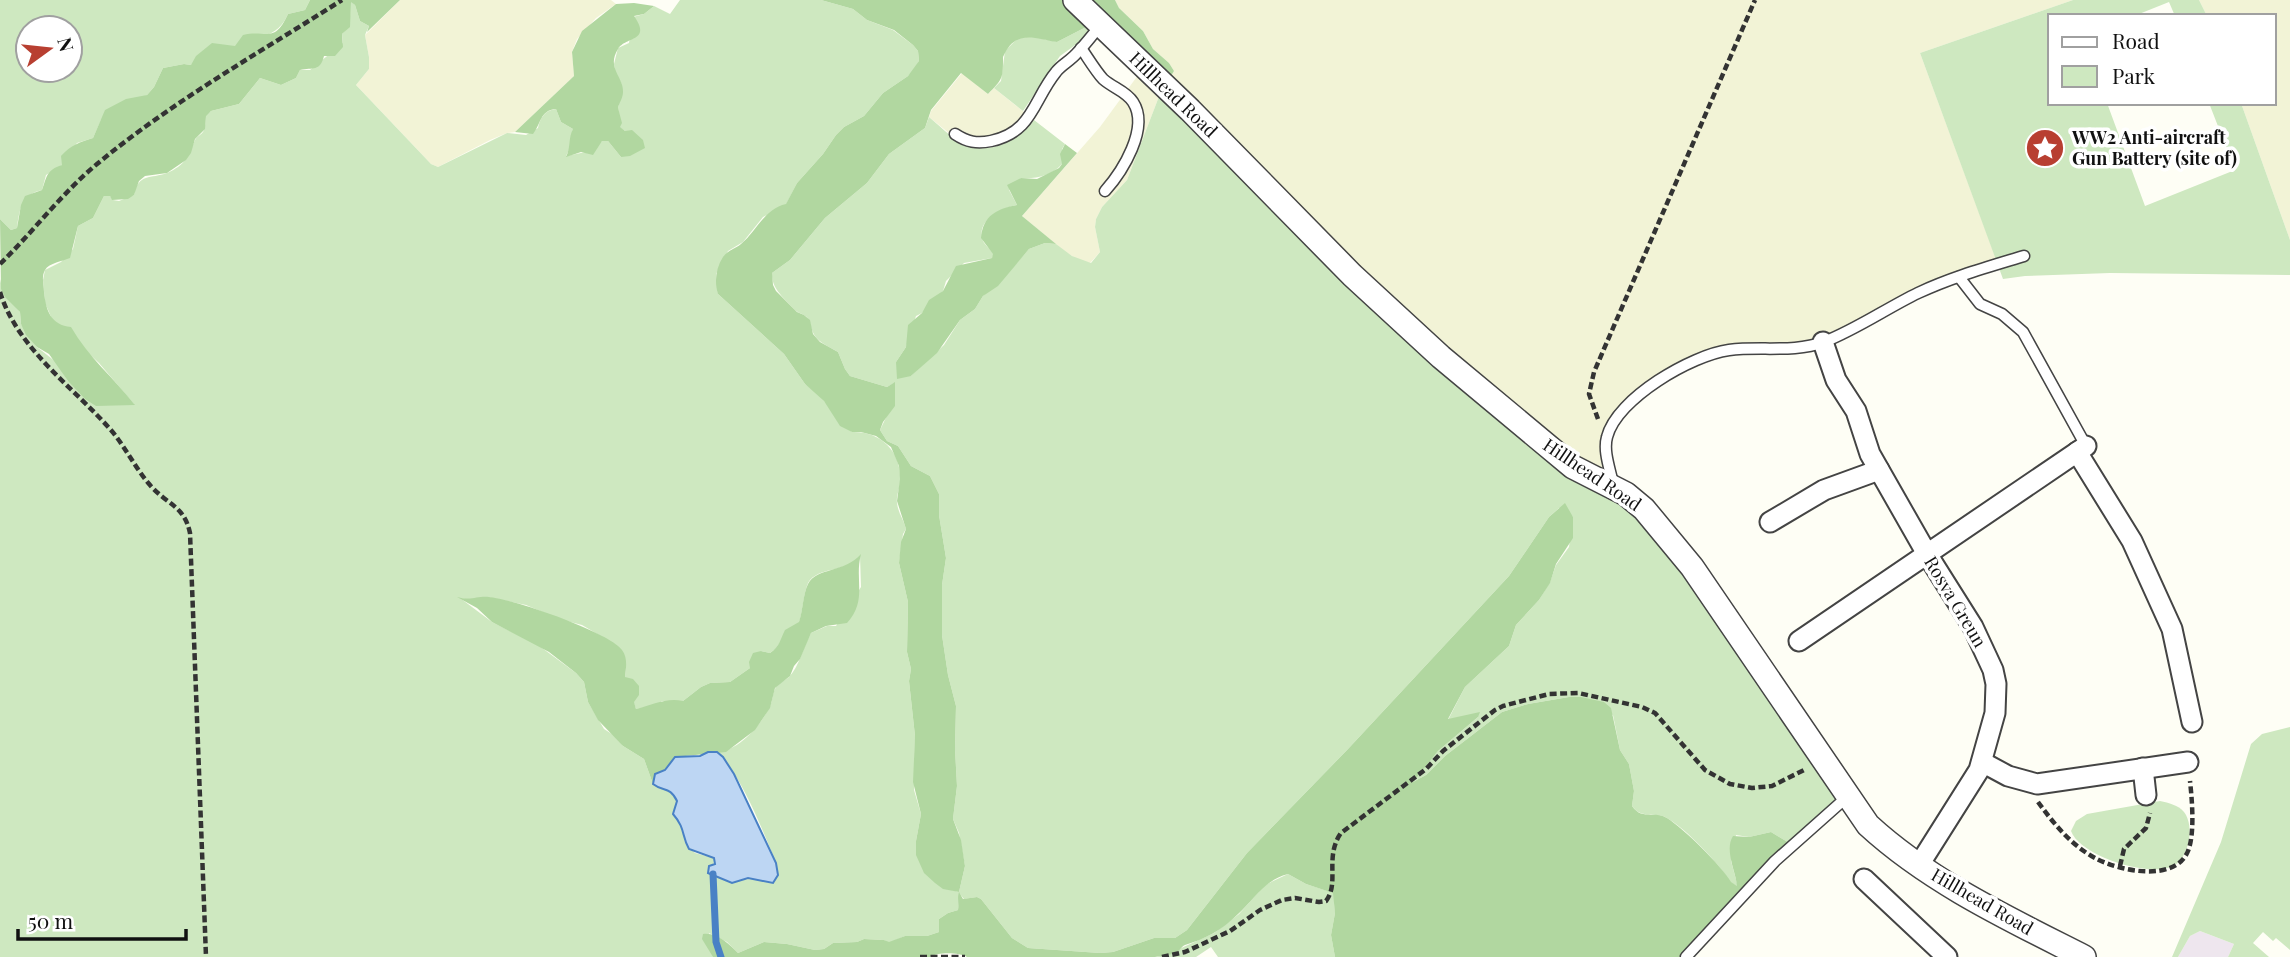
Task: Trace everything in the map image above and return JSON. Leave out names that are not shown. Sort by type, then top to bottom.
[{"type":"street","name":"Hillhead Road","points":[[1075,0],[1402,322],[1556,453],[1586,475],[1626,494],[1644,509],[1684,557],[1868,825],[1919,865],[2049,949],[2084,957]]},
{"type":"street","name":"Rosva Greun","points":[[1823,342],[1836,380],[1856,411],[1870,454],[1927,554],[1973,627],[1993,670],[1996,684],[1995,713],[1982,762],[1975,778],[1919,865]]},
{"type":"street","points":[[1799,641],[2082,449],[2132,541],[2172,629],[2192,722]]},
{"type":"street","points":[[1770,522],[1824,490],[1879,470]]},
{"type":"street","points":[[1982,762],[2008,776],[2029,783],[2046,783],[2188,762]]},
{"type":"street","points":[[2143,768],[2146,795]]},
{"type":"street","points":[[1864,879],[1947,957]]},
{"type":"lane","points":[[955,134],[968,141],[980,143],[999,139],[1024,124],[1055,73],[1101,24]]},
{"type":"lane","points":[[1080,48],[1105,80],[1132,100],[1138,117],[1137,134],[1123,167],[1105,191]]},
{"type":"lane","points":[[1614,488],[1606,451],[1607,437],[1618,417],[1638,396],[1663,377],[1701,357],[1725,350],[1790,349],[1823,342],[1915,295],[1959,277],[2024,256]]},
{"type":"lane","points":[[1959,277],[1980,304],[2002,314],[2023,332],[2082,449]]},
{"type":"lane","points":[[1686,957],[1774,861],[1847,797]]},
{"type":"path","points":[[0,264],[78,183],[132,136],[195,91],[342,0]]},
{"type":"path","points":[[1607,437],[1592,406],[1589,394],[1591,380],[1755,0]]},
{"type":"path","points":[[0,292],[24,336],[62,382],[109,429],[148,482],[182,510],[187,521],[190,533],[205,957]]},
{"type":"path","points":[[1162,957],[1185,952],[1230,931],[1260,910],[1282,900],[1296,898],[1326,901],[1331,893],[1331,856],[1335,841],[1341,833],[1426,769],[1451,744],[1503,706],[1567,692],[1642,707],[1655,713],[1667,724],[1705,770],[1717,779],[1742,787],[1772,786],[1824,760]]},
{"type":"path","points":[[2029,783],[2032,794],[2058,830],[2095,858],[2135,871],[2157,871],[2177,866],[2188,851],[2193,813],[2188,762]]},
{"type":"path","points":[[2120,866],[2124,849],[2146,828],[2151,816],[2146,795]]},
{"type":"path","points":[[920,957],[965,957]]},
{"type":"shaded area","points":[[2200,931],[2234,944],[2228,957],[2178,957],[2190,936]]},
{"type":"green space","points":[[0,0],[310,0],[305,10],[288,14],[272,33],[263,36],[259,34],[191,65],[163,68],[147,95],[101,120],[93,138],[77,143],[62,165],[46,175],[42,190],[26,199],[17,228],[11,230],[0,219]]},
{"type":"green space","points":[[310,0],[400,0],[367,32],[369,26],[360,21],[355,5],[351,2],[350,27],[342,34],[343,47],[335,56],[324,56],[318,67],[300,70],[296,78],[281,85],[260,78],[239,104],[211,111],[206,116],[205,129],[195,139],[186,160],[167,173],[145,176],[139,181],[134,195],[128,199],[112,200],[110,196],[104,196],[93,218],[78,226],[70,258],[45,270],[44,292],[51,316],[64,326],[71,327],[85,348],[135,405],[96,406],[85,399],[68,381],[49,354],[37,347],[26,335],[20,312],[5,297],[1,289],[0,219],[11,230],[17,228],[25,196],[42,190],[50,172],[62,165],[61,156],[76,144],[93,138],[105,110],[126,99],[147,95],[163,68],[191,65],[196,56],[212,43],[235,46],[243,35],[274,33],[288,14],[305,10]]},
{"type":"green space","points":[[400,0],[611,0],[616,4],[596,18],[577,39],[572,52],[574,76],[515,132],[490,140],[438,167],[431,164],[356,85],[369,69],[365,35]]},
{"type":"green space","points":[[680,0],[821,0],[853,9],[867,20],[893,30],[918,51],[919,61],[916,68],[883,93],[864,116],[844,127],[836,135],[797,183],[786,205],[763,217],[743,242],[728,251],[716,274],[718,294],[784,354],[805,384],[818,394],[852,432],[880,439],[888,445],[897,461],[900,481],[897,503],[906,529],[899,563],[908,602],[907,652],[911,669],[909,681],[915,736],[914,790],[921,814],[916,841],[948,889],[959,892],[965,866],[959,833],[953,819],[957,786],[956,706],[942,635],[942,585],[946,558],[939,515],[939,494],[930,476],[911,466],[898,446],[887,441],[880,430],[895,399],[894,383],[887,387],[850,376],[838,352],[816,338],[808,318],[795,310],[779,293],[772,273],[790,260],[825,218],[867,183],[889,154],[925,128],[929,117],[956,140],[970,147],[981,148],[1001,145],[1019,135],[1034,120],[1065,144],[1062,149],[1062,164],[1043,176],[1021,178],[1009,190],[1017,205],[991,216],[983,227],[983,241],[994,254],[992,258],[964,263],[946,281],[943,291],[916,316],[906,347],[896,362],[911,376],[944,345],[960,320],[975,309],[983,296],[1029,249],[1045,243],[1056,244],[1072,256],[1091,263],[1100,252],[1096,219],[1102,207],[1127,180],[1163,86],[1351,276],[1625,494],[1847,797],[1791,844],[1771,832],[1749,837],[1736,835],[1731,861],[1738,887],[1730,882],[1702,847],[1675,823],[1662,816],[1640,813],[1632,806],[1634,791],[1629,764],[1620,750],[1613,715],[1569,697],[1528,704],[1502,712],[1445,756],[1426,775],[1411,783],[1438,751],[1478,717],[1448,720],[1465,687],[1509,646],[1516,625],[1539,600],[1556,565],[1569,547],[1573,517],[1559,508],[1549,517],[1509,576],[1247,853],[1187,930],[1175,938],[1154,938],[1113,952],[1100,953],[1028,948],[1012,938],[981,899],[964,899],[959,893],[958,910],[939,919],[939,932],[927,936],[905,936],[889,943],[884,940],[864,939],[833,943],[824,949],[815,950],[764,942],[738,953],[727,942],[709,933],[713,957],[0,957],[0,279],[5,294],[20,312],[21,324],[37,347],[56,362],[68,381],[134,404],[99,363],[52,319],[45,303],[45,270],[61,262],[73,249],[78,226],[93,218],[104,196],[119,201],[134,195],[142,180],[167,173],[182,163],[204,130],[206,115],[211,111],[239,104],[260,78],[281,85],[296,78],[300,70],[310,70],[343,43],[342,34],[349,23],[351,1],[360,21],[369,26],[365,35],[369,69],[356,85],[431,164],[438,167],[507,133],[526,135],[538,128],[546,113],[556,109],[561,122],[573,129],[566,156],[586,152],[602,141],[608,141],[621,157],[625,131],[619,127],[618,108],[622,85],[614,64],[618,48],[629,43],[633,17],[644,14],[654,6],[670,14]],"holes":[[[860,556],[861,587],[836,626],[827,626],[811,633],[796,668],[776,687],[770,706],[754,730],[733,747],[717,752],[734,773],[751,804],[776,863],[778,875],[765,880],[732,883],[713,874],[714,858],[695,853],[685,842],[683,827],[673,814],[677,801],[669,791],[653,784],[644,759],[623,746],[618,738],[604,729],[588,702],[584,682],[576,673],[538,645],[492,622],[460,598],[471,600],[487,597],[526,605],[582,625],[599,635],[626,668],[625,677],[636,709],[657,705],[662,701],[683,701],[701,687],[710,683],[730,682],[750,668],[761,651],[770,653],[790,629],[799,623],[806,588],[815,576],[848,565]]]},
{"type":"green space","points":[[821,0],[1074,0],[1090,25],[1057,42],[1026,38],[1013,42],[1003,57],[1001,78],[988,94],[961,73],[931,110],[925,128],[889,154],[867,183],[825,218],[790,260],[772,273],[776,291],[797,312],[810,320],[813,334],[820,342],[838,352],[850,376],[887,387],[895,382],[895,406],[880,430],[887,441],[898,446],[911,466],[930,476],[939,494],[939,515],[946,558],[942,585],[942,635],[956,706],[957,786],[953,819],[961,840],[965,866],[959,892],[943,889],[935,883],[924,873],[916,855],[921,814],[913,782],[915,736],[909,681],[911,669],[907,652],[908,602],[899,563],[901,542],[906,529],[897,501],[899,466],[891,447],[876,436],[852,432],[840,426],[824,401],[805,384],[784,354],[718,294],[717,289],[717,270],[725,255],[747,239],[772,211],[786,204],[797,183],[836,135],[844,127],[864,116],[883,93],[908,76],[919,61],[918,51],[894,30],[867,20],[853,9]]},
{"type":"green space","points":[[1076,0],[1115,0],[1119,8],[1143,31],[1153,49],[1169,63],[1174,71],[1171,76]]},
{"type":"green space","points":[[1115,0],[2073,0],[1920,53],[1998,264],[1966,274],[1823,342],[1725,350],[1652,384],[1609,432],[1614,487],[1471,381],[1171,76],[1174,71],[1169,63],[1153,49],[1143,31],[1119,8]]},
{"type":"green space","points":[[2073,0],[2199,0],[2206,14],[2174,14],[2169,2],[2139,14],[2048,14],[2048,105],[2108,105],[2145,206],[2235,170],[2210,105],[2242,105],[2290,240],[2290,275],[2110,273],[2003,279],[1920,53]]},
{"type":"green space","points":[[2199,0],[2290,0],[2290,240],[2242,105],[2276,105],[2276,14],[2206,14]]},
{"type":"green space","points":[[616,4],[654,6],[644,14],[634,16],[639,24],[639,34],[618,49],[614,62],[623,87],[618,108],[622,123],[620,127],[625,131],[632,130],[643,140],[645,148],[630,156],[621,157],[608,141],[602,141],[593,155],[581,152],[566,157],[573,129],[561,122],[556,109],[544,115],[533,134],[515,132],[574,76],[572,52],[582,31]]},
{"type":"green space","points":[[1098,23],[1085,38],[1060,56],[1023,111],[994,88],[1001,81],[1005,51],[1017,39],[1031,36],[1057,42]]},
{"type":"green space","points":[[1144,67],[1163,86],[1127,180],[1102,207],[1096,219],[1100,252],[1090,263],[1080,261],[1022,216],[1100,127]]},
{"type":"green space","points":[[962,73],[988,94],[994,88],[1034,120],[1015,139],[1006,143],[979,147],[960,142],[929,117]]},
{"type":"green space","points":[[1065,144],[1077,153],[1022,216],[1056,244],[1045,243],[1029,249],[998,286],[983,296],[975,309],[960,320],[937,353],[911,376],[897,379],[896,362],[906,347],[908,325],[922,313],[929,300],[943,291],[956,266],[992,258],[993,254],[981,238],[982,230],[992,214],[1017,205],[1007,185],[1021,178],[1037,179],[1059,168],[1062,164],[1060,154]]},
{"type":"green space","points":[[1565,503],[1573,517],[1573,538],[1556,564],[1550,583],[1539,600],[1516,625],[1509,646],[1465,687],[1448,719],[1480,712],[1478,717],[1438,751],[1413,782],[1426,775],[1445,756],[1502,712],[1528,704],[1581,697],[1604,702],[1611,708],[1620,750],[1629,764],[1634,791],[1632,806],[1640,813],[1662,816],[1674,823],[1711,857],[1731,882],[1737,886],[1730,854],[1733,836],[1749,837],[1771,832],[1791,844],[1685,957],[1335,957],[1331,935],[1335,913],[1333,893],[1306,884],[1288,874],[1272,881],[1219,930],[1177,952],[1155,957],[967,957],[948,953],[930,957],[713,957],[702,939],[703,934],[713,935],[738,953],[764,942],[815,950],[824,949],[833,943],[864,939],[889,942],[905,936],[927,936],[939,932],[939,919],[958,910],[959,892],[963,899],[981,899],[1012,938],[1028,948],[1100,953],[1113,952],[1154,938],[1175,938],[1187,930],[1247,853],[1509,576],[1549,517]]},
{"type":"green space","points":[[861,554],[859,598],[853,614],[847,623],[826,626],[811,633],[790,676],[775,688],[770,708],[755,730],[726,752],[675,757],[665,770],[655,774],[653,784],[644,759],[623,746],[598,720],[588,702],[584,682],[576,673],[549,652],[492,622],[477,608],[457,597],[501,599],[581,626],[614,643],[625,656],[625,677],[633,679],[639,686],[639,695],[634,702],[636,709],[665,701],[683,701],[710,683],[730,682],[750,668],[749,662],[753,653],[770,653],[778,645],[785,630],[799,622],[806,588],[812,579],[847,564]]},
{"type":"green space","points":[[2290,727],[2290,950],[2276,938],[2273,941],[2263,932],[2253,943],[2269,957],[2228,957],[2234,944],[2200,931],[2190,936],[2178,957],[2172,957],[2221,842],[2251,744],[2262,734]]},
{"type":"green space","points":[[2160,801],[2182,810],[2189,825],[2186,849],[2179,862],[2173,866],[2148,869],[2116,862],[2087,849],[2071,831],[2076,821],[2087,814]]},
{"type":"green space","points":[[1288,874],[1306,884],[1334,893],[1335,913],[1331,935],[1335,957],[1218,957],[1211,947],[1196,957],[1155,957],[1166,955],[1214,933],[1239,914],[1265,885]]},
{"type":"water","points":[[717,752],[723,757],[734,774],[776,863],[778,875],[773,883],[748,878],[732,883],[708,873],[709,866],[715,864],[714,858],[689,849],[680,824],[673,814],[677,801],[669,791],[653,784],[655,774],[665,770],[675,757],[700,756]]},
{"type":"waterway","points":[[713,874],[716,942],[721,957]]},
{"type":"place","name":"WW2 Anti-aircraft Gun Battery (site of)","points":[[2045,148]]}]
